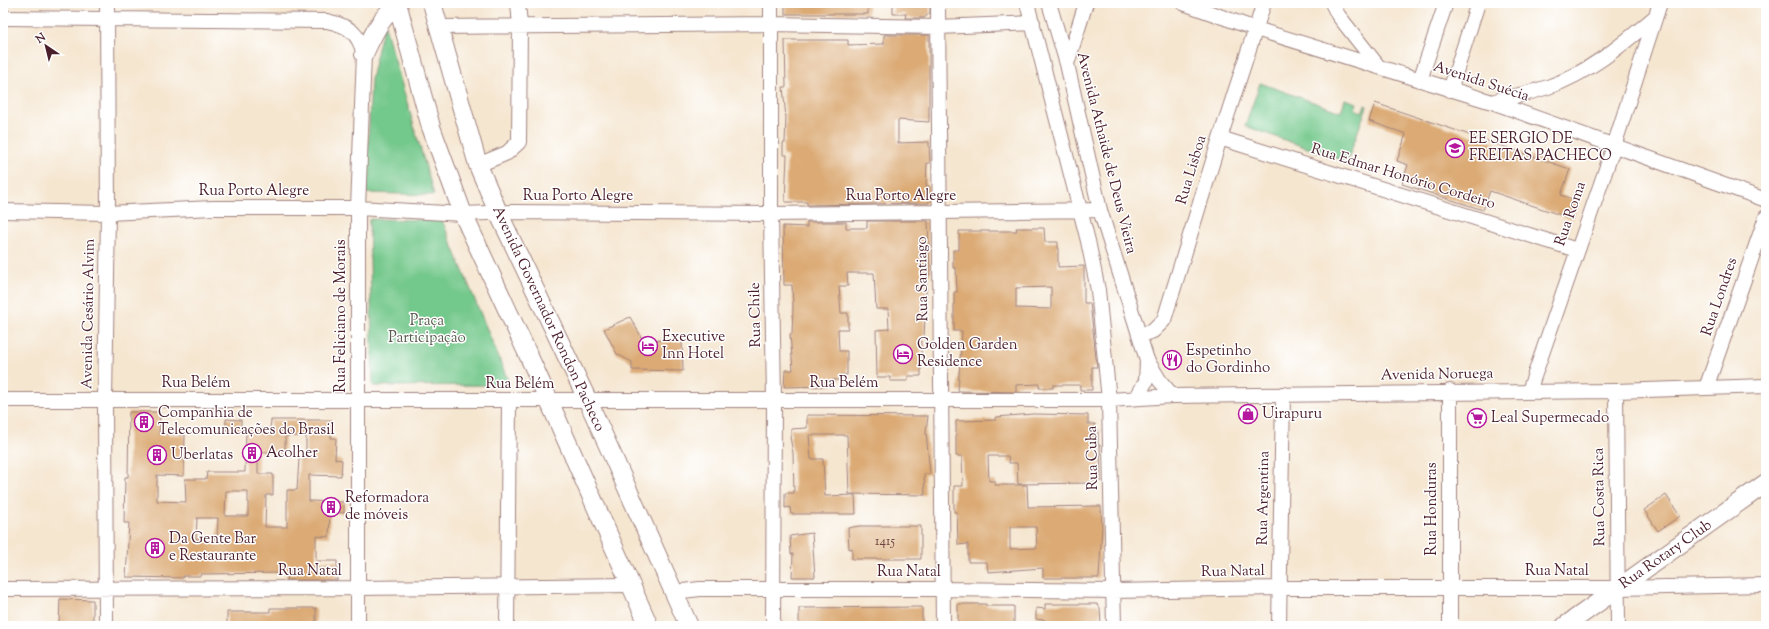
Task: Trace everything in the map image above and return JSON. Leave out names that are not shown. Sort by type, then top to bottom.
[{"type":"main road","name":"Avenida Governador Rondon Pacheco","points":[[432,3],[437,27],[478,165],[498,212],[588,401],[689,626]]},
{"type":"main road","points":[[364,54],[375,30],[388,12],[397,4],[431,127],[463,214],[549,401],[624,585],[649,626]]},
{"type":"main road","name":"Rua Rotary Club","points":[[1565,626],[1766,483]]},
{"type":"street","name":"Avenida Cesário Alvim","points":[[106,626],[105,400],[108,213],[107,3]]},
{"type":"street","points":[[478,165],[507,153],[519,142],[520,25],[518,3]]},
{"type":"street","name":"Rua Chile","points":[[771,3],[771,214],[774,400],[773,626]]},
{"type":"street","name":"Rua Santiago","points":[[938,3],[943,626]]},
{"type":"street","points":[[1027,3],[1080,212]]},
{"type":"street","name":"Avenida Athaide de Deus Vieira","points":[[1049,3],[1067,64],[1100,210],[1147,360],[1160,381],[1173,396]]},
{"type":"street","points":[[1067,64],[1086,3]]},
{"type":"street","name":"Avenida Suécia","points":[[1183,3],[1256,29],[1492,102],[1766,200]]},
{"type":"street","name":"Rua Lisboa","points":[[1140,335],[1153,330],[1164,320],[1220,138],[1264,3]]},
{"type":"street","points":[[1332,3],[1338,15],[1378,66]]},
{"type":"street","points":[[1420,80],[1446,3]]},
{"type":"street","points":[[1450,90],[1478,3]]},
{"type":"street","name":"Rua Roma","points":[[1529,391],[1614,146],[1660,3]]},
{"type":"street","points":[[1492,102],[1549,86],[1587,68],[1620,46],[1656,16]]},
{"type":"street","points":[[3,18],[327,21],[344,25],[353,32],[361,42],[364,54]]},
{"type":"street","points":[[437,27],[520,25],[771,24],[938,27],[1033,23]]},
{"type":"street","name":"Rua Feliciano de Morais","points":[[358,626],[358,208],[364,54]]},
{"type":"street","name":"Rua Edmar Honório Cordeiro","points":[[1220,138],[1577,250]]},
{"type":"street","name":"Rua Porto Alegre","points":[[3,211],[108,213],[213,208],[358,208],[463,214],[498,212],[771,214],[1080,212],[1100,210]]},
{"type":"street","name":"Rua Cuba","points":[[1080,212],[1098,290],[1109,400],[1114,626]]},
{"type":"street","name":"Rua Londres","points":[[1706,388],[1766,218]]},
{"type":"street","points":[[1136,398],[1146,381],[1147,360]]},
{"type":"street","name":"Avenida Noruega","points":[[1109,400],[1173,396],[1450,391],[1616,391],[1766,386]]},
{"type":"street","name":"Rua Honduras","points":[[1450,391],[1450,626]]},
{"type":"street","name":"Rua Costa Rica","points":[[1616,391],[1618,626]]},
{"type":"street","name":"Rua Argentina","points":[[1279,626],[1282,394]]},
{"type":"street","name":"Rua Belém","points":[[3,400],[588,401],[611,398],[774,400],[1109,400]]},
{"type":"street","points":[[507,626],[506,586],[509,401]]},
{"type":"street","name":"Rua Natal","points":[[3,588],[358,588],[624,585]]},
{"type":"street","name":"Rua Natal","points":[[674,592],[700,589],[1113,591],[1280,588],[1618,588],[1766,585]]},
{"type":"green space","points":[[384,23],[434,195],[366,193],[371,79]]},
{"type":"green space","points":[[1260,83],[1341,112],[1345,99],[1357,103],[1355,109],[1362,112],[1365,105],[1367,106],[1347,162],[1245,126]]},
{"type":"green space","name":"Praça Participação","points":[[369,219],[442,220],[510,385],[373,386]]},
{"type":"building","points":[[785,3],[868,3],[868,14],[785,14]]},
{"type":"building","points":[[893,3],[930,3],[930,13],[924,18],[905,18],[906,14],[893,14]]},
{"type":"building","points":[[884,35],[929,35],[929,122],[898,120],[898,143],[929,142],[930,163],[927,163],[926,186],[929,186],[929,203],[807,205],[807,202],[785,202],[787,155],[783,155],[786,118],[783,87],[786,87],[785,40],[848,40],[848,45],[884,44]]},
{"type":"building","name":"EE SERGIO DE FREITAS PACHECO","points":[[1375,103],[1570,169],[1561,195],[1578,201],[1572,219],[1490,191],[1483,210],[1402,184],[1408,165],[1397,161],[1406,134],[1369,121]]},
{"type":"building","points":[[867,221],[928,221],[930,275],[927,275],[924,337],[921,337],[921,376],[908,376],[908,381],[890,381],[890,377],[877,377],[876,330],[889,329],[888,309],[876,309],[874,273],[847,273],[848,286],[839,286],[841,313],[848,313],[848,329],[838,329],[839,351],[847,351],[847,375],[840,375],[840,380],[832,380],[832,386],[784,387],[785,370],[793,370],[790,334],[792,334],[793,307],[792,285],[784,285],[783,226],[807,227],[807,222],[846,222],[846,228],[867,228]]},
{"type":"building","points":[[1016,228],[1044,228],[1045,242],[1058,242],[1058,267],[1084,266],[1084,303],[1090,303],[1097,367],[1092,367],[1092,390],[1080,390],[1080,385],[1053,385],[1053,388],[1039,388],[1039,384],[1016,385],[1016,392],[958,391],[962,331],[954,331],[954,292],[957,292],[956,268],[953,268],[953,250],[959,250],[959,231],[1017,231]],"holes":[[[1051,287],[1051,309],[1016,308],[1016,288]]]},
{"type":"building","name":"Executive Inn Hotel","points":[[630,317],[643,340],[682,341],[683,371],[632,370],[632,362],[617,354],[604,329]]},
{"type":"building","points":[[129,412],[160,412],[159,434],[185,435],[184,476],[157,475],[157,501],[186,502],[185,479],[206,479],[207,472],[245,472],[246,429],[270,429],[271,420],[331,420],[331,438],[336,438],[335,459],[342,460],[341,476],[309,475],[309,501],[344,502],[344,513],[330,512],[329,537],[316,536],[316,561],[337,561],[337,580],[286,580],[287,573],[201,574],[201,576],[183,576],[183,578],[126,577],[129,523],[124,523],[125,477],[128,477]],"holes":[[[285,436],[306,436],[306,459],[299,459],[297,490],[287,490],[287,527],[265,527],[266,495],[273,495],[273,474],[258,474],[258,452],[285,452]],[[226,491],[248,491],[248,516],[225,516]],[[197,518],[218,518],[217,539],[196,539]]]},
{"type":"building","points":[[1033,414],[1088,415],[1088,424],[1095,424],[1095,429],[1098,429],[1098,445],[1100,445],[1101,481],[1091,481],[1091,483],[1018,484],[1017,463],[1009,463],[1008,456],[988,456],[989,481],[995,481],[995,485],[1027,485],[1028,507],[1101,506],[1102,527],[1099,578],[1043,578],[1043,568],[988,572],[987,562],[968,562],[968,544],[958,545],[957,512],[954,512],[954,486],[963,486],[962,456],[956,456],[956,421],[996,420],[996,417]],"holes":[[[1010,527],[1036,527],[1037,548],[1010,549]]]},
{"type":"building","points":[[807,415],[928,416],[926,432],[930,474],[924,474],[925,495],[849,494],[847,435],[809,435],[811,459],[823,459],[825,496],[855,495],[856,514],[791,514],[790,507],[785,508],[785,493],[794,493],[793,453],[790,437],[791,429],[807,428]]},
{"type":"building","points":[[226,419],[241,420],[241,431],[226,430]]},
{"type":"building","points":[[1666,495],[1680,516],[1658,531],[1644,510]]},
{"type":"building","points":[[859,526],[921,526],[921,559],[852,559],[852,548],[849,549],[848,528]]},
{"type":"building","points":[[812,533],[815,577],[792,577],[793,554],[791,554],[790,536]]},
{"type":"building","points":[[60,599],[93,600],[93,623],[59,623]]},
{"type":"building","points":[[958,604],[1014,606],[1014,626],[958,626]]},
{"type":"building","points":[[1045,604],[1097,604],[1100,608],[1101,626],[1045,626],[1045,620],[1036,619],[1036,608],[1045,609]]},
{"type":"building","points":[[922,607],[922,626],[799,626],[799,608]]},
{"type":"building","points":[[270,608],[316,608],[316,626],[227,626],[227,612],[270,612]]},
{"type":"place","name":"EE SERGIO DE FREITAS PACHECO","points":[[1455,148]]},
{"type":"place","name":"Executive Inn Hotel","points":[[648,346]]},
{"type":"place","name":"Golden Garden Residence","points":[[903,354]]},
{"type":"place","name":"Espetinho do Gordinho","points":[[1172,360]]},
{"type":"place","name":"Uirapuru","points":[[1248,414]]},
{"type":"place","name":"Leal Supermecado","points":[[1477,418]]},
{"type":"place","name":"Companhia de Telecomunicações do Brasil","points":[[144,422]]},
{"type":"place","name":"Acolher","points":[[252,453]]},
{"type":"place","name":"Uberlatas","points":[[157,455]]},
{"type":"place","name":"Reformadora de móveis","points":[[331,507]]},
{"type":"place","name":"Da Gente Bar e Restaurante","points":[[155,548]]}]
